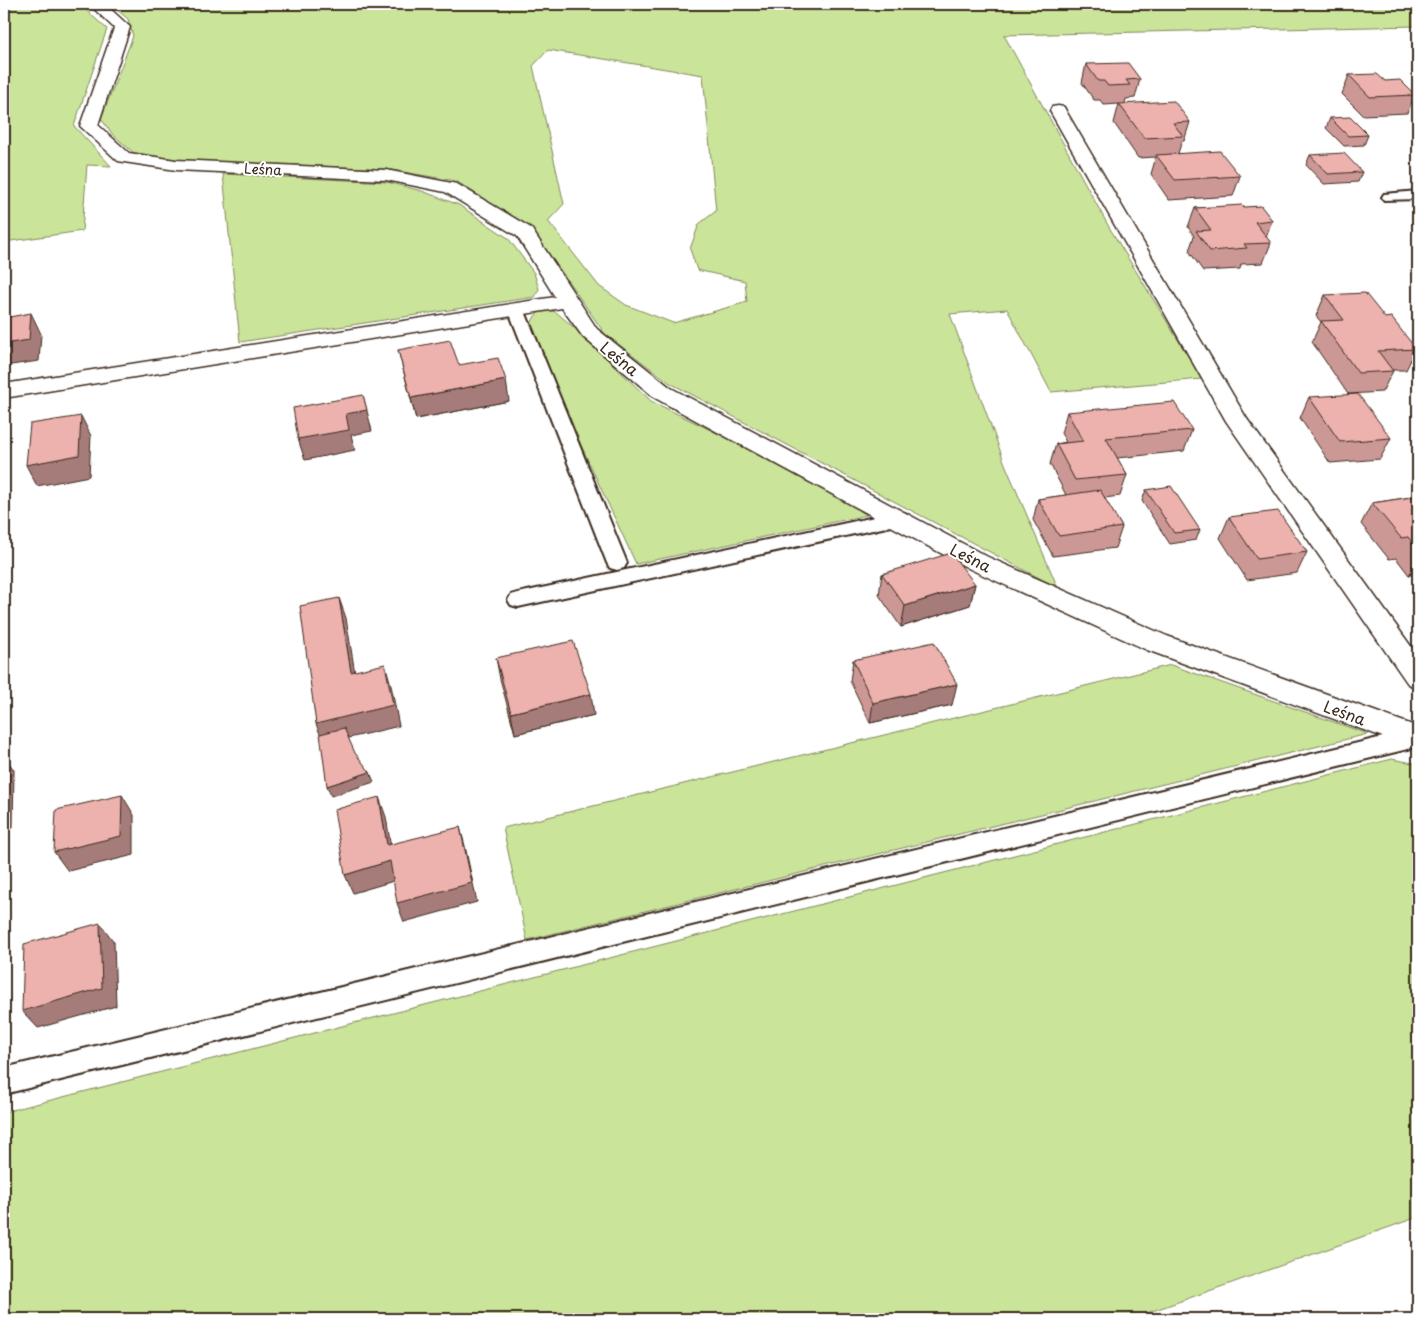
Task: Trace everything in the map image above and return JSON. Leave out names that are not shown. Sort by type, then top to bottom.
[{"type":"street","name":"Leśna","points":[[96,4],[122,27],[89,126],[124,157],[176,165],[386,175],[451,188],[524,232],[567,301],[590,333],[663,393],[979,563],[1157,643],[1417,738]]},
{"type":"street","points":[[1058,111],[1237,421],[1418,678]]},
{"type":"street","points":[[4,391],[567,301]]},
{"type":"lane","points":[[1389,197],[1418,194]]},
{"type":"lane","points":[[516,309],[617,563]]},
{"type":"lane","points":[[518,600],[898,518]]},
{"type":"lane","points":[[4,1081],[1417,738]]},
{"type":"green space","points":[[4,4],[79,4],[107,29],[74,126],[111,166],[87,165],[82,231],[4,242]]},
{"type":"green space","points":[[110,4],[1418,4],[1418,26],[1004,35],[1109,227],[1202,379],[1051,392],[1007,309],[950,314],[1005,464],[1058,588],[670,383],[605,334],[533,231],[456,181],[386,169],[180,160],[134,153],[113,135],[101,119],[133,36],[128,19]],"holes":[[[548,50],[703,75],[716,211],[699,224],[690,249],[697,270],[745,281],[747,302],[673,323],[626,305],[599,286],[548,221],[564,204],[533,66]]]},
{"type":"green space","points":[[223,174],[387,182],[422,191],[459,205],[508,238],[534,273],[539,289],[535,297],[240,342]]},
{"type":"green space","points":[[542,309],[556,312],[651,401],[807,477],[867,515],[636,564],[553,385],[531,324],[535,316]]},
{"type":"green space","points":[[1171,665],[1368,734],[527,940],[503,828]]},
{"type":"green space","points":[[1392,759],[1418,764],[1418,1217],[1130,1319],[4,1319],[4,1112]]},
{"type":"building","points":[[1128,63],[1140,79],[1126,80],[1130,85],[1108,86],[1104,81],[1098,81],[1086,64]]},
{"type":"building","points":[[1377,74],[1385,81],[1400,80],[1415,95],[1370,97],[1349,75]]},
{"type":"building","points":[[1174,101],[1190,122],[1173,123],[1183,136],[1144,138],[1119,104]]},
{"type":"building","points":[[1350,117],[1368,135],[1348,136],[1330,118]]},
{"type":"building","points":[[1220,151],[1240,176],[1175,180],[1156,155]]},
{"type":"building","points":[[1344,153],[1362,172],[1328,174],[1310,155]]},
{"type":"building","points":[[1242,205],[1244,207],[1261,206],[1272,220],[1255,222],[1271,243],[1244,244],[1247,248],[1210,251],[1196,231],[1211,230],[1195,208]]},
{"type":"building","points":[[1365,293],[1385,318],[1391,317],[1416,349],[1378,351],[1393,371],[1358,373],[1321,321],[1344,320],[1325,295]]},
{"type":"building","points":[[31,313],[29,340],[4,344],[4,318]]},
{"type":"building","points":[[450,340],[459,365],[498,358],[506,380],[411,398],[398,350]]},
{"type":"building","points":[[1358,394],[1391,438],[1340,442],[1309,397]]},
{"type":"building","points":[[363,395],[367,410],[346,414],[349,430],[298,439],[293,408]]},
{"type":"building","points":[[1174,402],[1192,430],[1106,438],[1127,475],[1075,480],[1056,444],[1083,441],[1067,412]]},
{"type":"building","points":[[81,416],[79,455],[26,465],[30,424]]},
{"type":"building","points":[[1171,486],[1200,530],[1174,533],[1146,490]]},
{"type":"building","points":[[1100,490],[1122,527],[1059,536],[1038,499]]},
{"type":"building","points":[[1418,496],[1418,550],[1408,537],[1401,538],[1372,503]]},
{"type":"building","points":[[1278,511],[1307,552],[1257,559],[1229,517]]},
{"type":"building","points":[[951,553],[975,584],[905,606],[882,574]]},
{"type":"building","points":[[339,598],[351,672],[385,664],[393,705],[316,724],[300,606]]},
{"type":"building","points":[[573,641],[591,694],[511,713],[496,658]]},
{"type":"building","points":[[934,642],[957,684],[873,703],[853,660]]},
{"type":"building","points":[[344,728],[355,753],[370,772],[327,786],[320,734]]},
{"type":"building","points":[[7,760],[5,818],[4,818],[4,761]]},
{"type":"building","points":[[122,795],[121,836],[54,852],[56,810]]},
{"type":"building","points":[[379,797],[387,845],[460,827],[472,883],[397,903],[390,861],[345,875],[334,810]]},
{"type":"building","points":[[100,923],[102,988],[22,1011],[24,944]]}]
